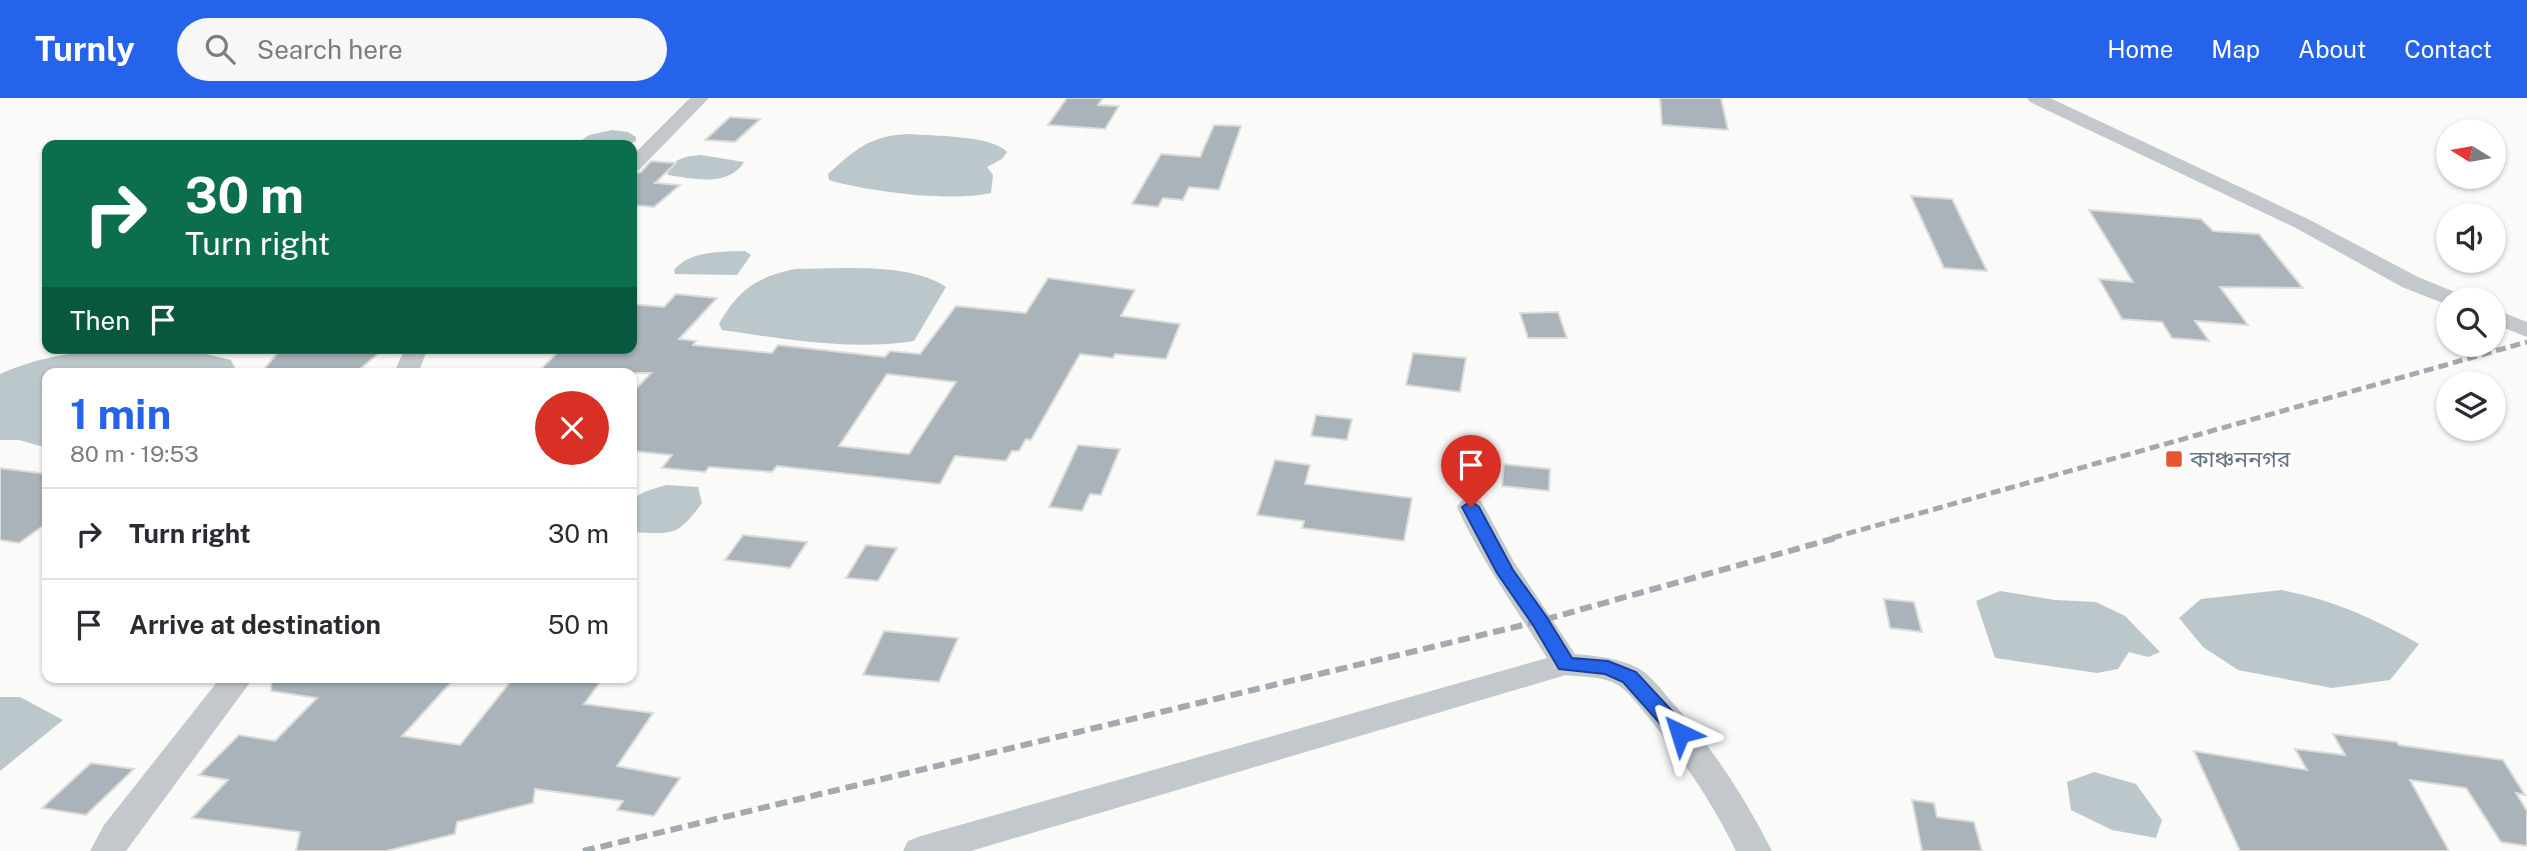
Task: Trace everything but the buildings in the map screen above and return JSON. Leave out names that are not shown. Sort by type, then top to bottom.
[{"type":"street","points":[[637,161],[700,98]]},
{"type":"street","points":[[2036,98],[2301,223],[2410,282],[2436,293]]},
{"type":"street","points":[[2506,321],[2527,330]]},
{"type":"street","points":[[1471,507],[1505,573],[1540,621],[1566,664]]},
{"type":"street","points":[[921,851],[1566,664],[1608,668],[1629,677],[1640,686],[1680,733],[1729,801],[1754,851]]},
{"type":"street","points":[[108,851],[116,835],[234,683]]},
{"type":"shaded area","points":[[612,130],[628,132],[636,137],[636,140],[582,140],[589,135]]},
{"type":"shaded area","points":[[895,135],[961,137],[999,146],[1007,152],[1002,159],[987,167],[993,175],[991,193],[974,196],[933,196],[866,188],[829,180],[828,174],[864,145]]},
{"type":"shaded area","points":[[701,155],[744,162],[737,170],[720,178],[700,179],[668,175],[667,170],[678,160]]},
{"type":"shaded area","points":[[745,251],[751,255],[737,275],[675,274],[674,270],[681,263],[698,255]]},
{"type":"shaded area","points":[[795,269],[894,270],[931,279],[946,287],[914,341],[842,344],[722,330],[719,324],[726,312],[750,286],[770,276]]},
{"type":"shaded area","points":[[206,354],[231,360],[235,368],[42,368],[42,447],[19,440],[0,440],[0,374],[60,355]]},
{"type":"shaded area","points":[[666,485],[698,487],[702,503],[680,528],[666,533],[637,532],[637,497]]},
{"type":"shaded area","points":[[2281,590],[2353,611],[2419,644],[2390,680],[2332,688],[2238,670],[2203,647],[2179,618],[2201,599]]},
{"type":"shaded area","points":[[2000,591],[2055,600],[2096,602],[2125,616],[2160,652],[2148,657],[2129,652],[2118,669],[2097,673],[1995,658],[1976,601]]},
{"type":"shaded area","points":[[0,697],[20,697],[63,720],[0,771]]},
{"type":"shaded area","points":[[2094,772],[2136,784],[2162,820],[2156,838],[2112,830],[2071,810],[2067,782]]},
{"type":"railway","points":[[1832,538],[2527,342]]},
{"type":"railway","points":[[583,851],[1540,621],[1839,537]]},
{"type":"place","name":"কাঞ্চননগর","points":[[2174,459]]},
{"type":"route","points":[[1471,507],[1505,573],[1540,621],[1566,664],[1608,668],[1629,677],[1680,733]]}]
